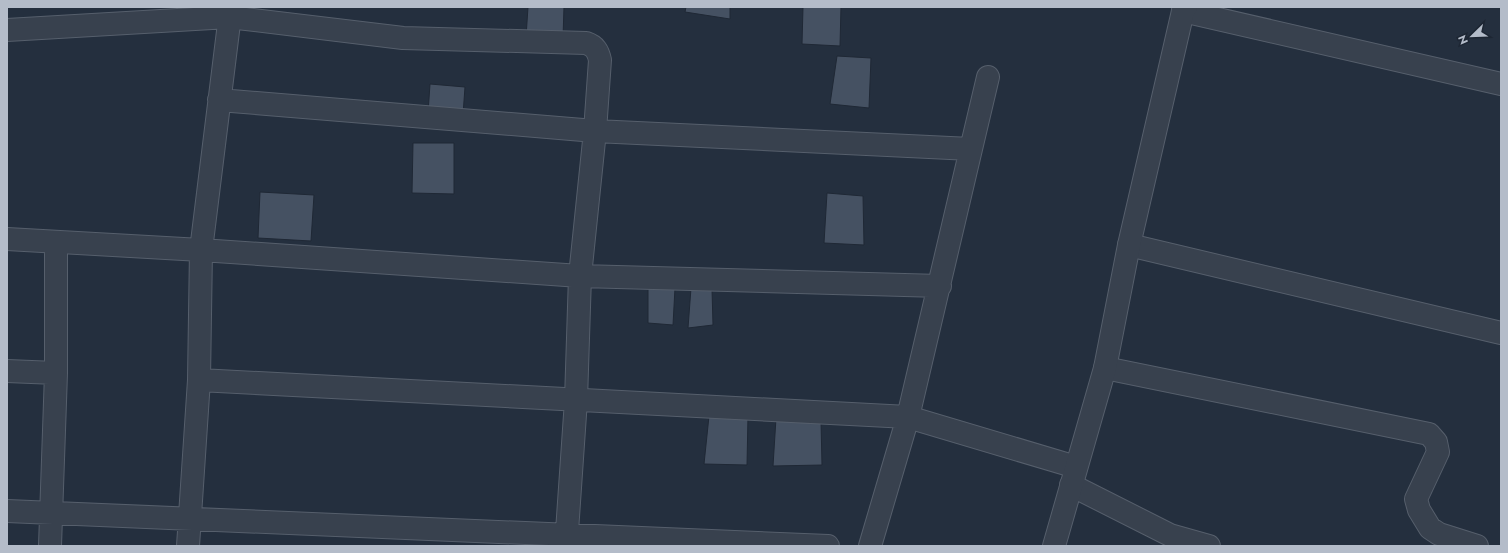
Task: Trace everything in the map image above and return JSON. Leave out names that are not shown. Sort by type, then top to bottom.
[{"type":"street","points":[[1054,546],[1105,368],[1129,245],[1185,9],[1501,84]]},
{"type":"street","points":[[7,30],[230,12],[403,38],[586,43],[592,45],[598,51],[600,60],[595,132],[580,276],[576,400],[566,540]]},
{"type":"street","points":[[188,546],[200,380],[200,250],[230,12]]},
{"type":"street","points":[[870,546],[908,417],[988,77]]},
{"type":"street","points":[[219,100],[595,132],[971,149]]},
{"type":"street","points":[[7,239],[200,250],[580,276],[940,286]]},
{"type":"street","points":[[50,546],[56,373],[56,242]]},
{"type":"street","points":[[1129,245],[1501,333]]},
{"type":"street","points":[[1105,368],[1429,434],[1436,442],[1438,452],[1416,499],[1419,510],[1430,528],[1439,534],[1477,546]]},
{"type":"street","points":[[7,371],[56,373]]},
{"type":"street","points":[[200,380],[908,417],[1074,476],[1168,540],[1209,546]]},
{"type":"street","points":[[7,511],[190,519],[566,540],[828,546]]},
{"type":"building","points":[[528,7],[564,7],[563,38],[526,37]]},
{"type":"building","points":[[686,7],[730,7],[730,19],[685,12]]},
{"type":"building","points":[[803,7],[841,7],[840,46],[802,44]]},
{"type":"building","points":[[837,56],[871,58],[869,108],[830,104]]},
{"type":"building","points":[[430,84],[465,87],[463,115],[428,113]]},
{"type":"building","points":[[413,143],[454,143],[454,194],[412,193]]},
{"type":"building","points":[[260,192],[314,195],[311,241],[258,238]]},
{"type":"building","points":[[827,193],[863,196],[864,245],[824,243]]},
{"type":"building","points":[[648,287],[675,288],[673,325],[648,323]]},
{"type":"building","points":[[691,288],[712,289],[713,325],[688,328]]},
{"type":"building","points":[[709,416],[748,416],[747,465],[704,464]]},
{"type":"building","points":[[776,418],[821,421],[822,465],[773,466]]}]
